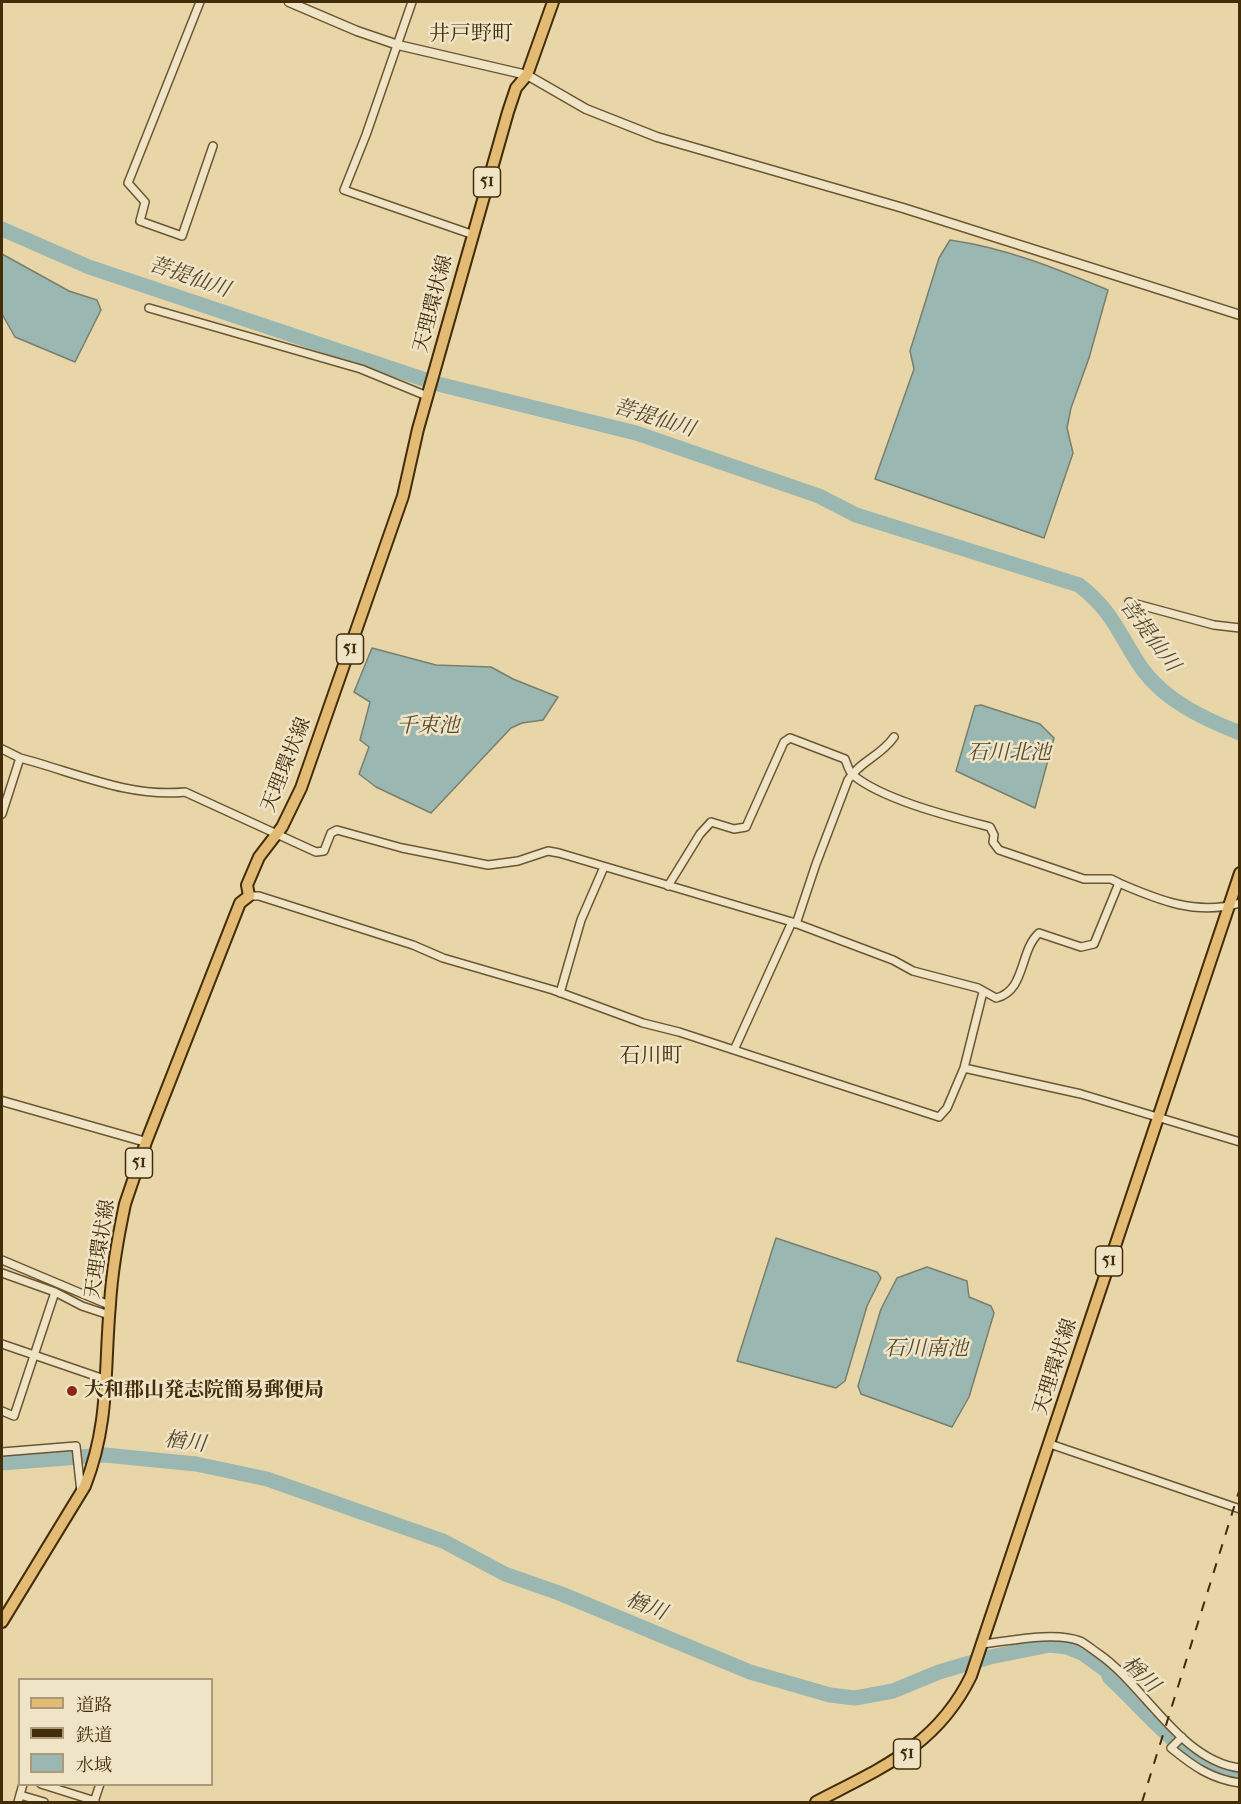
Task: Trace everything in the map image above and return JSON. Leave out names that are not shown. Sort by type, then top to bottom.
[{"type":"main road","name":"天理環状線","points":[[2,1622],[81,1493],[93,1466],[98,1449],[107,1380],[109,1310],[118,1234],[146,1142],[236,914],[243,899],[249,896],[247,885],[259,857],[274,834],[282,827],[301,788],[372,592],[403,496],[471,234],[516,88],[527,75],[553,2]]},
{"type":"main road","name":"天理環状線","points":[[817,1802],[915,1749],[938,1727],[960,1700],[971,1676],[983,1647],[1239,873]]},
{"type":"street","points":[[200,2],[128,183],[145,202],[140,221],[182,236],[213,146]]},
{"type":"street","points":[[289,2],[357,31],[398,45],[527,75],[586,109],[657,136],[903,208],[1239,315]]},
{"type":"street","points":[[412,2],[344,190],[471,234]]},
{"type":"street","points":[[149,308],[361,369],[428,394]]},
{"type":"street","points":[[1129,602],[1214,625],[1239,628]]},
{"type":"street","points":[[734,1050],[794,923],[852,774],[887,748],[894,737]]},
{"type":"street","points":[[668,886],[700,834],[711,822],[734,830],[746,827],[784,742],[790,738],[845,759],[852,774],[909,802],[990,827],[994,835],[993,842],[999,849],[1084,879],[1111,879],[1172,905],[1198,908],[1239,903]]},
{"type":"street","points":[[2,749],[20,758],[152,794],[185,792],[316,852],[324,851],[331,833],[337,830],[471,863],[489,865],[518,861],[548,851],[794,923],[893,960],[913,971],[962,983],[996,998],[1010,992],[1017,980],[1031,940],[1039,933],[1081,947],[1094,944],[1119,883]]},
{"type":"street","points":[[2,814],[20,758]]},
{"type":"street","points":[[560,993],[581,920],[604,867]]},
{"type":"street","points":[[249,896],[259,896],[413,945],[443,958],[560,993],[643,1023],[734,1050],[939,1117],[947,1108],[964,1068],[983,992]]},
{"type":"street","points":[[964,1068],[1081,1094],[1239,1142]]},
{"type":"street","points":[[2,1101],[146,1142]]},
{"type":"street","points":[[2,1260],[109,1310]]},
{"type":"street","points":[[2,1273],[55,1292],[82,1306],[109,1310]]},
{"type":"street","points":[[2,1411],[14,1416],[55,1292]]},
{"type":"street","points":[[2,1344],[107,1380]]},
{"type":"street","points":[[1050,1444],[1239,1509]]},
{"type":"street","points":[[2,1452],[76,1446],[81,1493]]},
{"type":"street","points":[[983,1647],[1056,1638],[1080,1641],[1106,1659],[1142,1692],[1182,1737],[1206,1757],[1239,1768]]},
{"type":"street","points":[[1182,1737],[1172,1748],[1193,1766],[1209,1775],[1239,1783]]},
{"type":"street","points":[[43,1786],[94,1802],[100,1786]]},
{"type":"street","points":[[19,1799],[44,1803]]},
{"type":"water","points":[[950,240],[1011,254],[1108,290],[1089,358],[1071,408],[1067,428],[1073,453],[1044,538],[875,479],[914,369],[910,351],[939,258]]},
{"type":"water","points":[[2,254],[69,291],[97,300],[101,310],[75,362],[15,337],[2,314]]},
{"type":"water","name":"千束池","points":[[372,648],[436,665],[491,667],[513,679],[558,697],[543,720],[522,723],[511,728],[431,813],[376,787],[359,774],[369,747],[360,740],[370,702],[354,692]]},
{"type":"water","name":"石川北池","points":[[981,705],[1040,724],[1054,738],[1035,808],[956,771],[975,706]]},
{"type":"water","name":"石川南池","points":[[776,1238],[877,1272],[881,1278],[867,1306],[845,1381],[836,1388],[737,1361]]},
{"type":"water","name":"石川南池","points":[[927,1267],[967,1281],[969,1297],[991,1306],[994,1313],[969,1397],[952,1427],[861,1394],[858,1386],[881,1309],[897,1278]]},
{"type":"waterway","name":"菩提仙川","points":[[2,229],[89,267],[438,384],[636,433],[819,496],[856,515],[1079,585],[1109,615],[1152,681],[1187,708],[1240,733]]},
{"type":"waterway","name":"楢川","points":[[2,1463],[105,1455],[196,1464],[267,1479],[443,1541],[505,1574],[559,1593],[750,1672],[830,1695],[855,1698],[893,1691],[939,1672],[990,1657],[1050,1645],[1067,1647],[1082,1653],[1107,1671],[1110,1678],[1186,1750],[1203,1762],[1240,1775]]},
{"type":"railway","points":[[1142,1802],[1240,1488]]},
{"type":"place","name":"大和郡山発志院簡易郵便局","points":[[72,1391]]},
{"type":"district","name":"井戸野町","points":[[471,35]]},
{"type":"district","name":"石川町","points":[[651,1057]]}]
